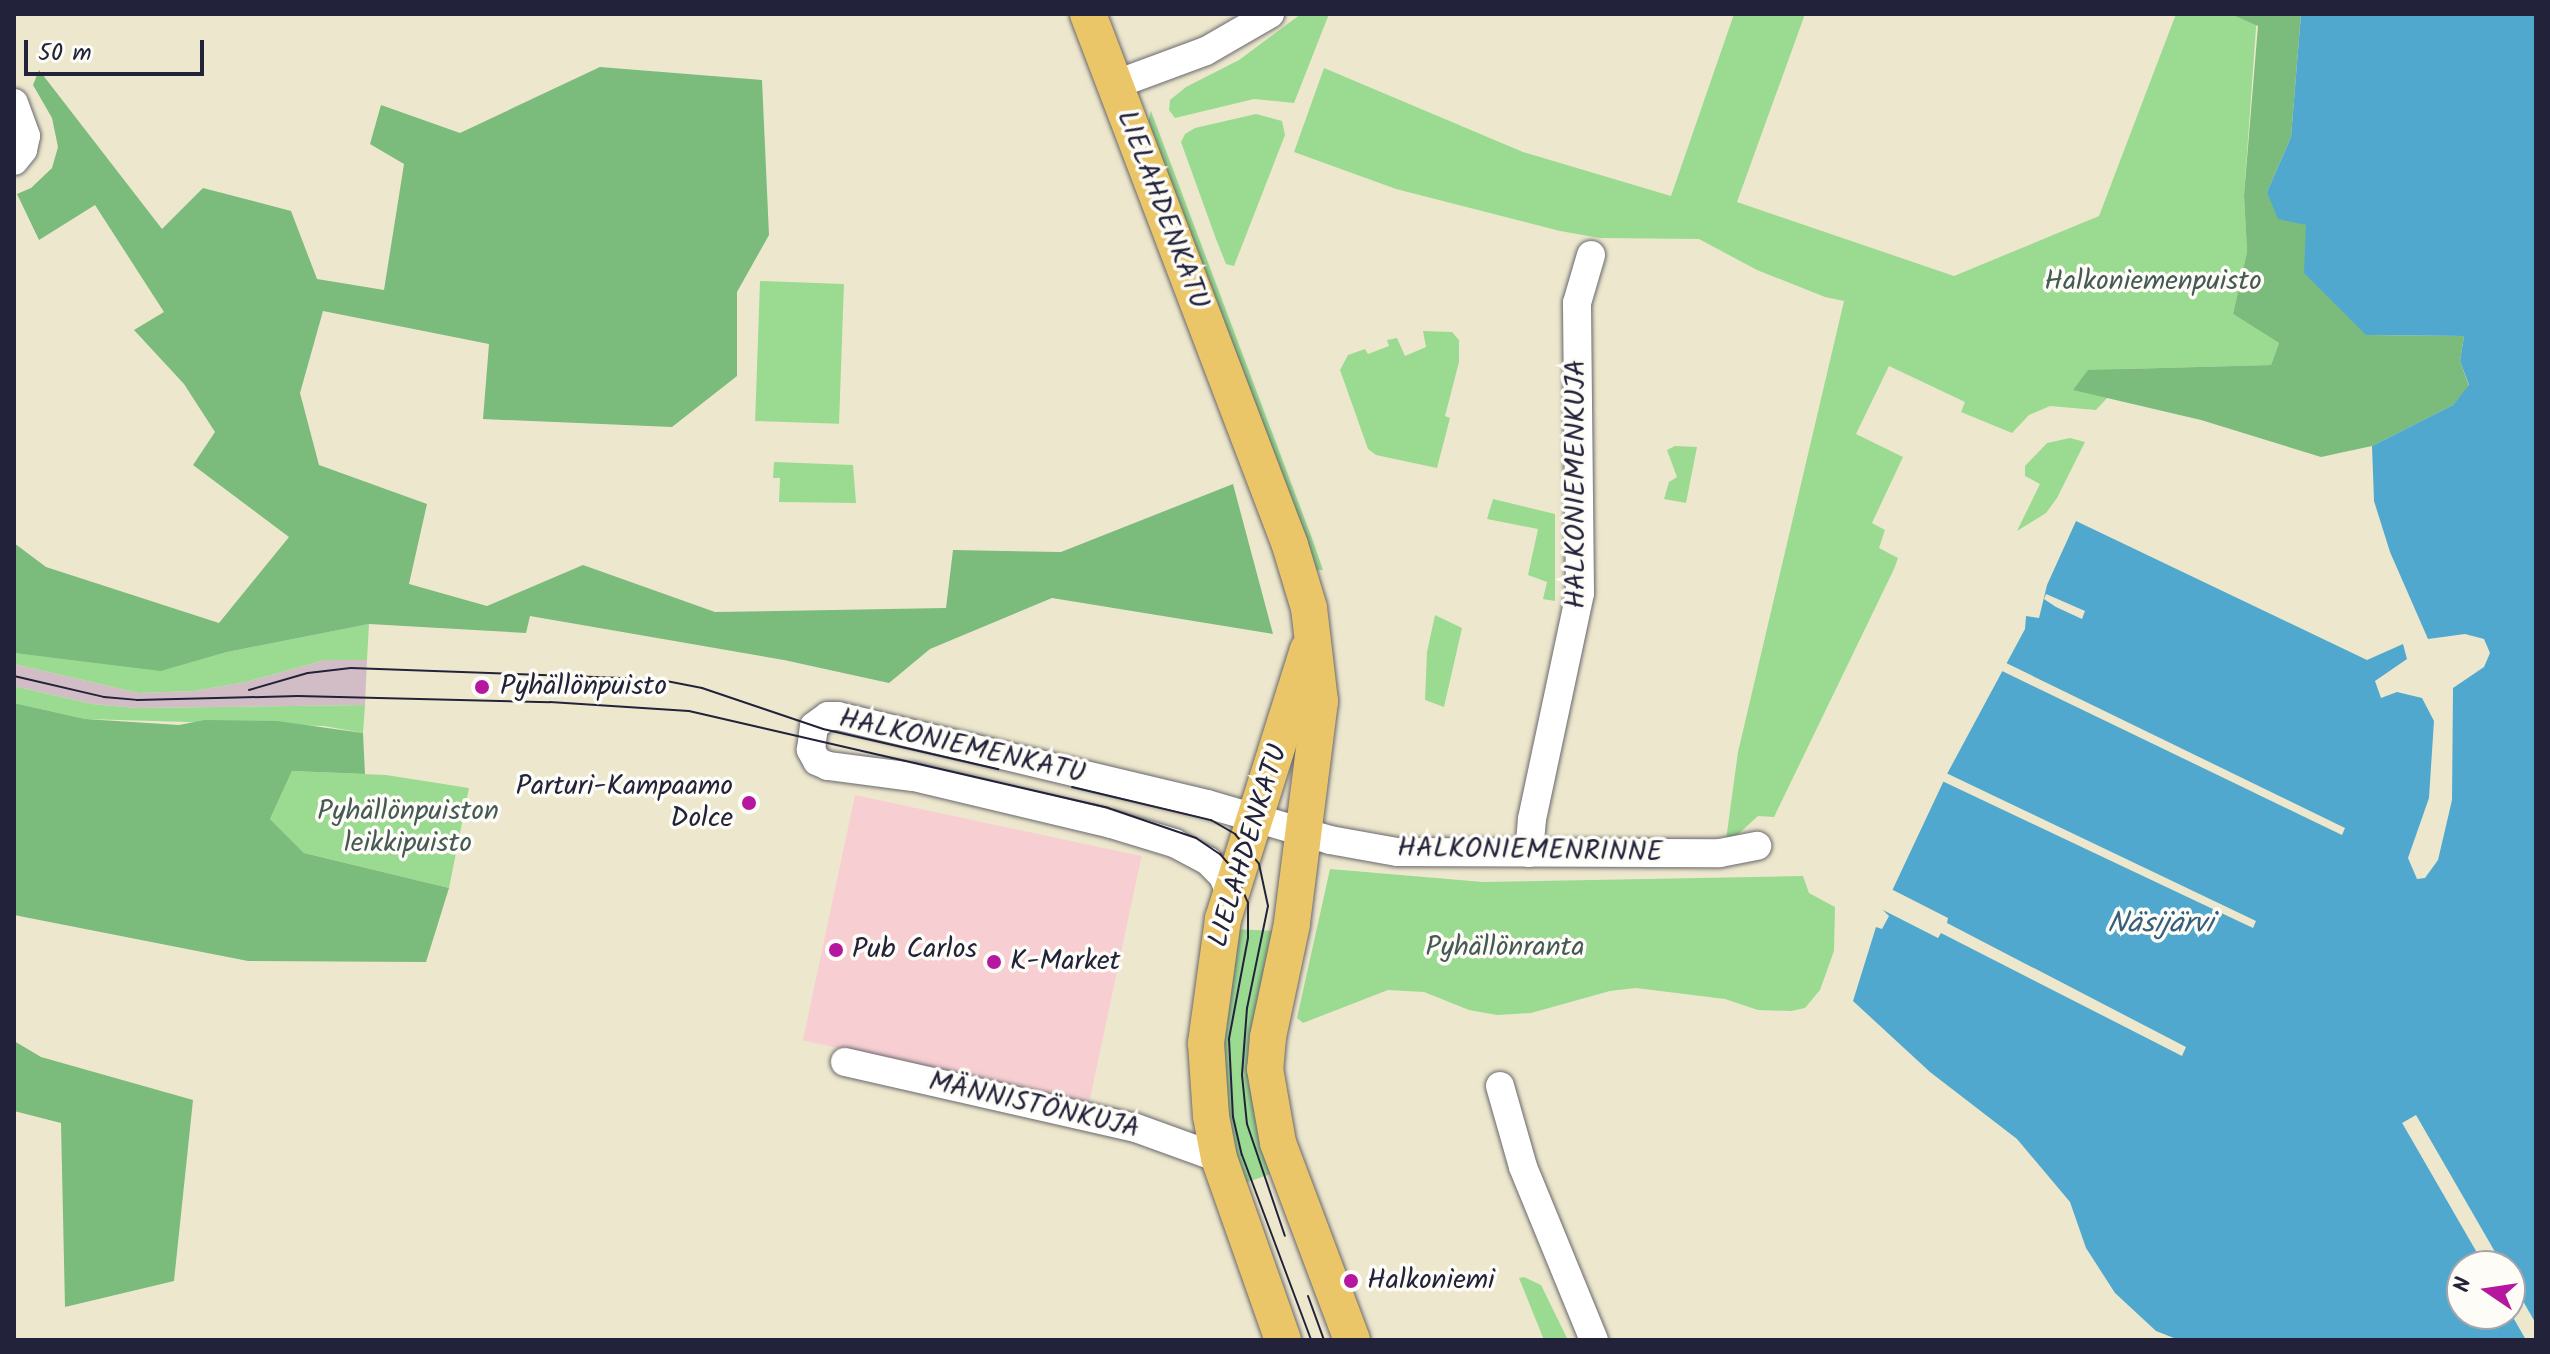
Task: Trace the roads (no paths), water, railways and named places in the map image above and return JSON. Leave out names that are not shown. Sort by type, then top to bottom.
[{"type":"main road","name":"LIELAHDENKATU","points":[[1088,14],[1290,545],[1313,633],[1320,701],[1292,924],[1268,1037],[1268,1101],[1282,1155],[1352,1340]]},
{"type":"main road","name":"LIELAHDENKATU","points":[[1283,1340],[1219,1158],[1211,1116],[1206,1043],[1215,959],[1231,896],[1313,633]]},
{"type":"street","points":[[1114,85],[1206,51],[1270,14]]},
{"type":"street","points":[[14,103],[26,136],[14,161]]},
{"type":"street","name":"HALKONIEMENKUJA","points":[[1529,853],[1532,819],[1580,593],[1577,303],[1591,255]]},
{"type":"street","name":"HALKONIEMENKATU","points":[[1231,896],[1223,876],[1208,861],[1174,843],[1111,824],[913,777],[828,766],[817,761],[811,750],[814,726],[828,716],[838,716],[1207,804],[1305,833]]},
{"type":"street","name":"HALKONIEMENRINNE","points":[[1305,833],[1397,852],[1720,853],[1757,846]]},
{"type":"street","name":"MÄNNISTÖNKUJA","points":[[845,1062],[1136,1128],[1219,1158]]},
{"type":"street","points":[[1500,1086],[1523,1167],[1594,1340]]},
{"type":"water","name":"Näsijärvi","points":[[2301,14],[2536,14],[2536,1340],[2179,1340],[2156,1331],[2115,1293],[2086,1248],[2070,1202],[2017,1139],[1930,1072],[1853,1001],[1876,927],[1882,929],[1889,916],[1883,910],[1947,774],[2025,629],[2026,616],[2039,618],[2047,585],[2076,521],[2367,660],[2403,644],[2407,659],[2375,681],[2381,698],[2397,692],[2422,698],[2434,721],[2429,798],[2408,858],[2417,879],[2425,878],[2438,860],[2452,800],[2453,688],[2484,667],[2490,653],[2484,639],[2465,634],[2428,639],[2390,552],[2374,501],[2372,446],[2453,405],[2469,385],[2460,361],[2464,336],[2366,335],[2304,273],[2306,225],[2278,219],[2267,192],[2291,137]]},
{"type":"tram line","points":[[249,690],[308,673],[351,668],[656,679],[702,688],[823,729],[998,769]]},
{"type":"tram line","points":[[14,676],[104,697],[137,700],[298,696],[550,702],[689,711],[1108,808],[1196,838],[1220,854],[1233,869],[1248,903],[1248,938],[1229,1039],[1233,1117],[1242,1155],[1311,1340]]},
{"type":"tram line","points":[[1072,787],[1211,820],[1235,834],[1259,864],[1268,906],[1247,1008],[1242,1075],[1247,1124],[1285,1236]]},
{"type":"tram line","points":[[1308,1296],[1324,1340]]},
{"type":"place","name":"Pyhällönpuisto","points":[[482,687]]},
{"type":"place","name":"Parturi-Kampaamo Dolce","points":[[749,803]]},
{"type":"place","name":"Pub Carlos","points":[[836,950]]},
{"type":"place","name":"K-Market","points":[[994,962]]},
{"type":"place","name":"Halkoniemi","points":[[1351,1281]]},
{"type":"park label","name":"Halkoniemenpuisto","points":[[2153,282]]},
{"type":"park label","name":"Pyhällönpuiston leikkipuisto","points":[[408,828]]},
{"type":"park label","name":"Pyhällönranta","points":[[1505,948]]}]
